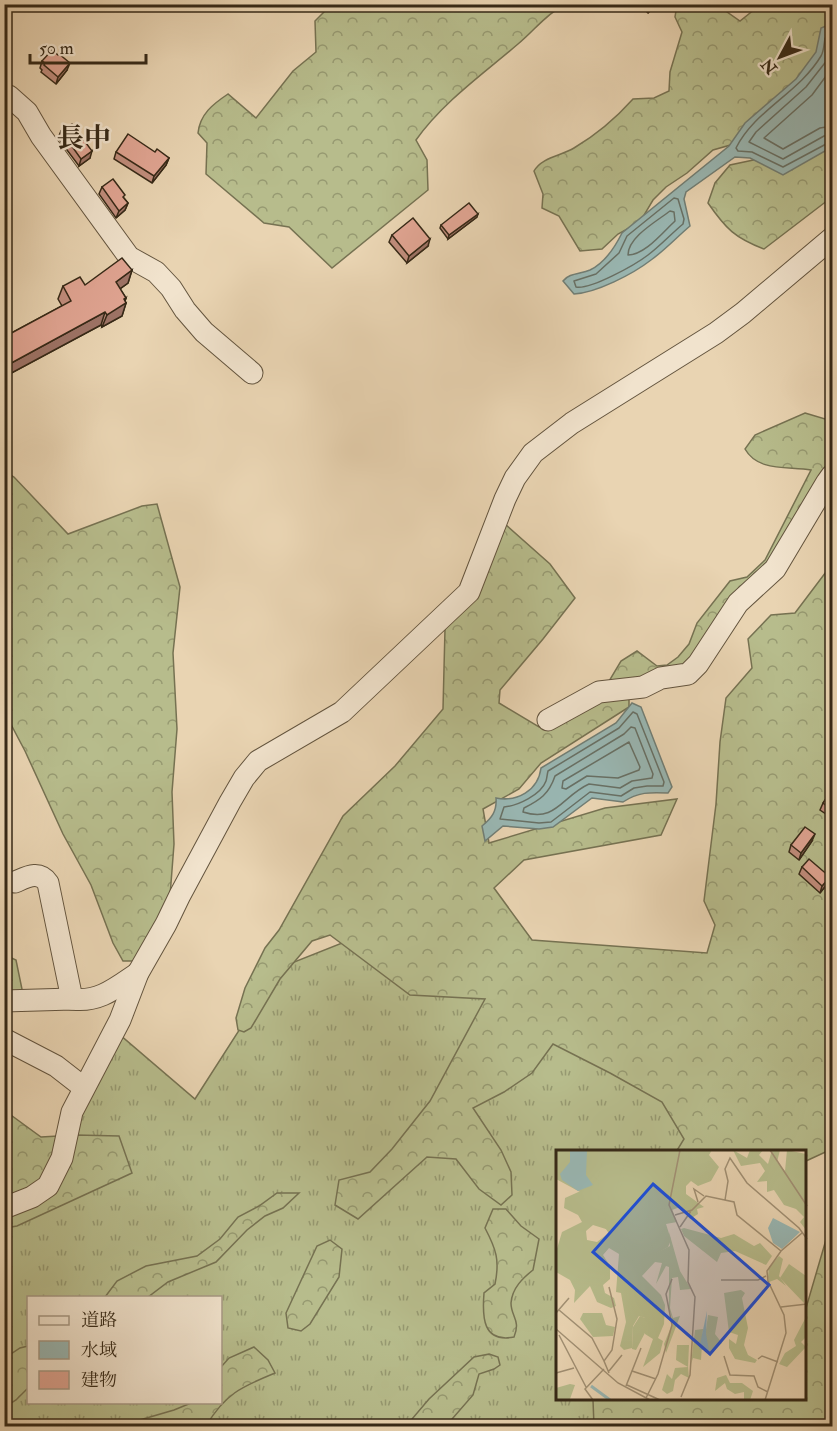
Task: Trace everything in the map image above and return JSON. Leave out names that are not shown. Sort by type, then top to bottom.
[{"type":"street","points":[[4,95],[9,96],[27,112],[41,136],[129,257],[156,272],[204,332],[252,373]]},
{"type":"street","points":[[4,1208],[32,1197],[48,1186],[62,1158],[72,1112],[83,1087],[120,1020],[138,974],[244,778],[266,755],[342,712],[468,592],[505,499],[515,478],[533,453],[572,423],[716,333],[743,313],[832,237]]},
{"type":"street","points":[[548,720],[599,692],[642,687],[661,678],[688,674],[698,664],[738,603],[775,570],[832,475]]},
{"type":"street","points":[[15,882],[32,875],[44,878],[48,883],[72,999]]},
{"type":"street","points":[[4,1001],[72,999],[83,1001],[100,998],[138,974]]},
{"type":"street","points":[[4,1039],[56,1066],[83,1087]]},
{"type":"green space","points":[[331,5],[564,5],[551,13],[438,113],[416,140],[427,160],[428,190],[332,268],[289,227],[264,223],[206,174],[207,143],[198,133],[201,120],[208,110],[228,94],[256,118],[293,71],[316,52],[315,21]]},
{"type":"green space","points":[[677,5],[717,5],[740,21],[760,5],[774,11],[785,8],[787,5],[832,5],[832,38],[748,140],[713,150],[687,173],[666,187],[653,200],[640,222],[618,234],[602,249],[580,251],[559,216],[542,208],[543,194],[534,171],[537,166],[552,157],[569,151],[590,138],[633,99],[654,98],[669,91],[670,72],[682,32],[675,17]]},
{"type":"green space","points":[[832,131],[832,197],[764,249],[732,232],[708,203],[715,183],[730,165],[768,157]]},
{"type":"green space","points":[[805,413],[825,419],[832,416],[832,463],[771,567],[695,656],[679,668],[629,693],[629,707],[541,763],[519,789],[483,809],[489,843],[605,808],[677,799],[661,835],[524,860],[494,888],[532,940],[707,953],[715,925],[704,901],[726,698],[752,668],[748,639],[771,615],[795,613],[832,564],[832,1149],[807,1161],[807,1150],[677,1150],[684,1139],[662,1102],[553,1044],[532,1073],[504,1092],[473,1108],[501,1150],[511,1172],[512,1195],[501,1205],[479,1189],[456,1159],[427,1157],[358,1219],[335,1205],[339,1180],[370,1172],[392,1149],[430,1101],[485,999],[410,995],[330,935],[312,941],[280,979],[251,1028],[244,1032],[238,1030],[236,1018],[245,988],[265,948],[279,930],[343,816],[395,766],[443,709],[445,629],[505,524],[550,564],[575,598],[500,690],[499,703],[539,727],[602,693],[621,661],[637,651],[657,666],[667,665],[678,657],[689,644],[697,623],[730,581],[747,577],[765,560],[811,470],[774,467],[758,461],[745,449],[755,435]]},
{"type":"green space","points":[[4,471],[14,477],[68,534],[142,506],[157,504],[180,587],[173,653],[177,729],[172,792],[174,844],[170,896],[139,961],[123,961],[113,943],[91,885],[63,834],[5,713]]},
{"type":"green space","points":[[342,943],[556,1013],[692,1122],[685,1150],[556,1150],[556,1401],[614,1401],[604,1426],[5,1426],[4,1187],[58,1143],[120,1035],[195,1099],[279,968]]},
{"type":"green space","points":[[5,955],[16,960],[23,994],[5,1020]]},
{"type":"green space","points":[[4,1110],[41,1137],[119,1136],[132,1173],[17,1226],[5,1228]]},
{"type":"green space","points":[[277,1193],[299,1193],[283,1208],[265,1216],[247,1230],[216,1262],[168,1282],[149,1296],[106,1296],[117,1281],[146,1266],[197,1256],[220,1239],[238,1217]]},
{"type":"green space","points":[[493,1209],[506,1209],[521,1226],[539,1239],[533,1270],[525,1276],[513,1293],[511,1308],[516,1322],[514,1337],[496,1336],[490,1332],[484,1319],[484,1293],[495,1284],[497,1268],[494,1249],[485,1228]]},
{"type":"green space","points":[[832,1229],[832,1426],[594,1426],[593,1401],[807,1401],[807,1305],[828,1233]]},
{"type":"green space","points":[[330,1240],[342,1249],[339,1277],[310,1324],[301,1331],[288,1328],[286,1313],[317,1246]]},
{"type":"green space","points":[[27,1346],[27,1389],[5,1407],[5,1358]]},
{"type":"green space","points":[[254,1347],[268,1360],[275,1373],[235,1393],[222,1404],[222,1366],[229,1358]]},
{"type":"green space","points":[[489,1354],[498,1357],[500,1365],[479,1374],[473,1395],[446,1426],[411,1426],[412,1419],[429,1399],[474,1357]]},
{"type":"green space","points":[[189,1404],[222,1404],[206,1426],[126,1426],[133,1422]]},
{"type":"water","points":[[826,26],[832,35],[832,147],[783,175],[750,158],[735,157],[686,192],[684,199],[690,226],[661,252],[625,277],[593,290],[574,294],[563,281],[568,276],[590,270],[605,259],[622,233],[729,146],[745,123],[796,79],[816,52],[821,28]]},
{"type":"water","points":[[632,703],[641,707],[672,787],[668,793],[644,793],[623,802],[592,798],[553,827],[539,829],[503,826],[485,841],[482,826],[493,814],[496,798],[519,796],[531,789],[536,783],[541,768],[616,723]]},
{"type":"building","points":[[52,50],[70,63],[58,77],[42,61]]},
{"type":"building","points":[[72,124],[92,151],[81,159],[61,131]]},
{"type":"building","points":[[128,134],[155,152],[157,149],[169,158],[154,176],[116,152]]},
{"type":"building","points":[[113,179],[128,203],[119,211],[102,187]]},
{"type":"building","points":[[469,203],[478,214],[449,235],[441,225]]},
{"type":"building","points":[[413,218],[430,239],[409,256],[392,235]]},
{"type":"building","points":[[122,258],[132,270],[116,282],[126,298],[124,299],[126,303],[107,315],[105,312],[4,367],[4,337],[71,301],[63,286],[80,277],[85,285]]},
{"type":"building","points":[[832,790],[832,810],[823,803]]},
{"type":"building","points":[[805,827],[815,834],[801,853],[791,845]]},
{"type":"building","points":[[809,859],[830,877],[822,886],[802,867]]},
{"type":"district","name":"長中","points":[[84,138]]}]
